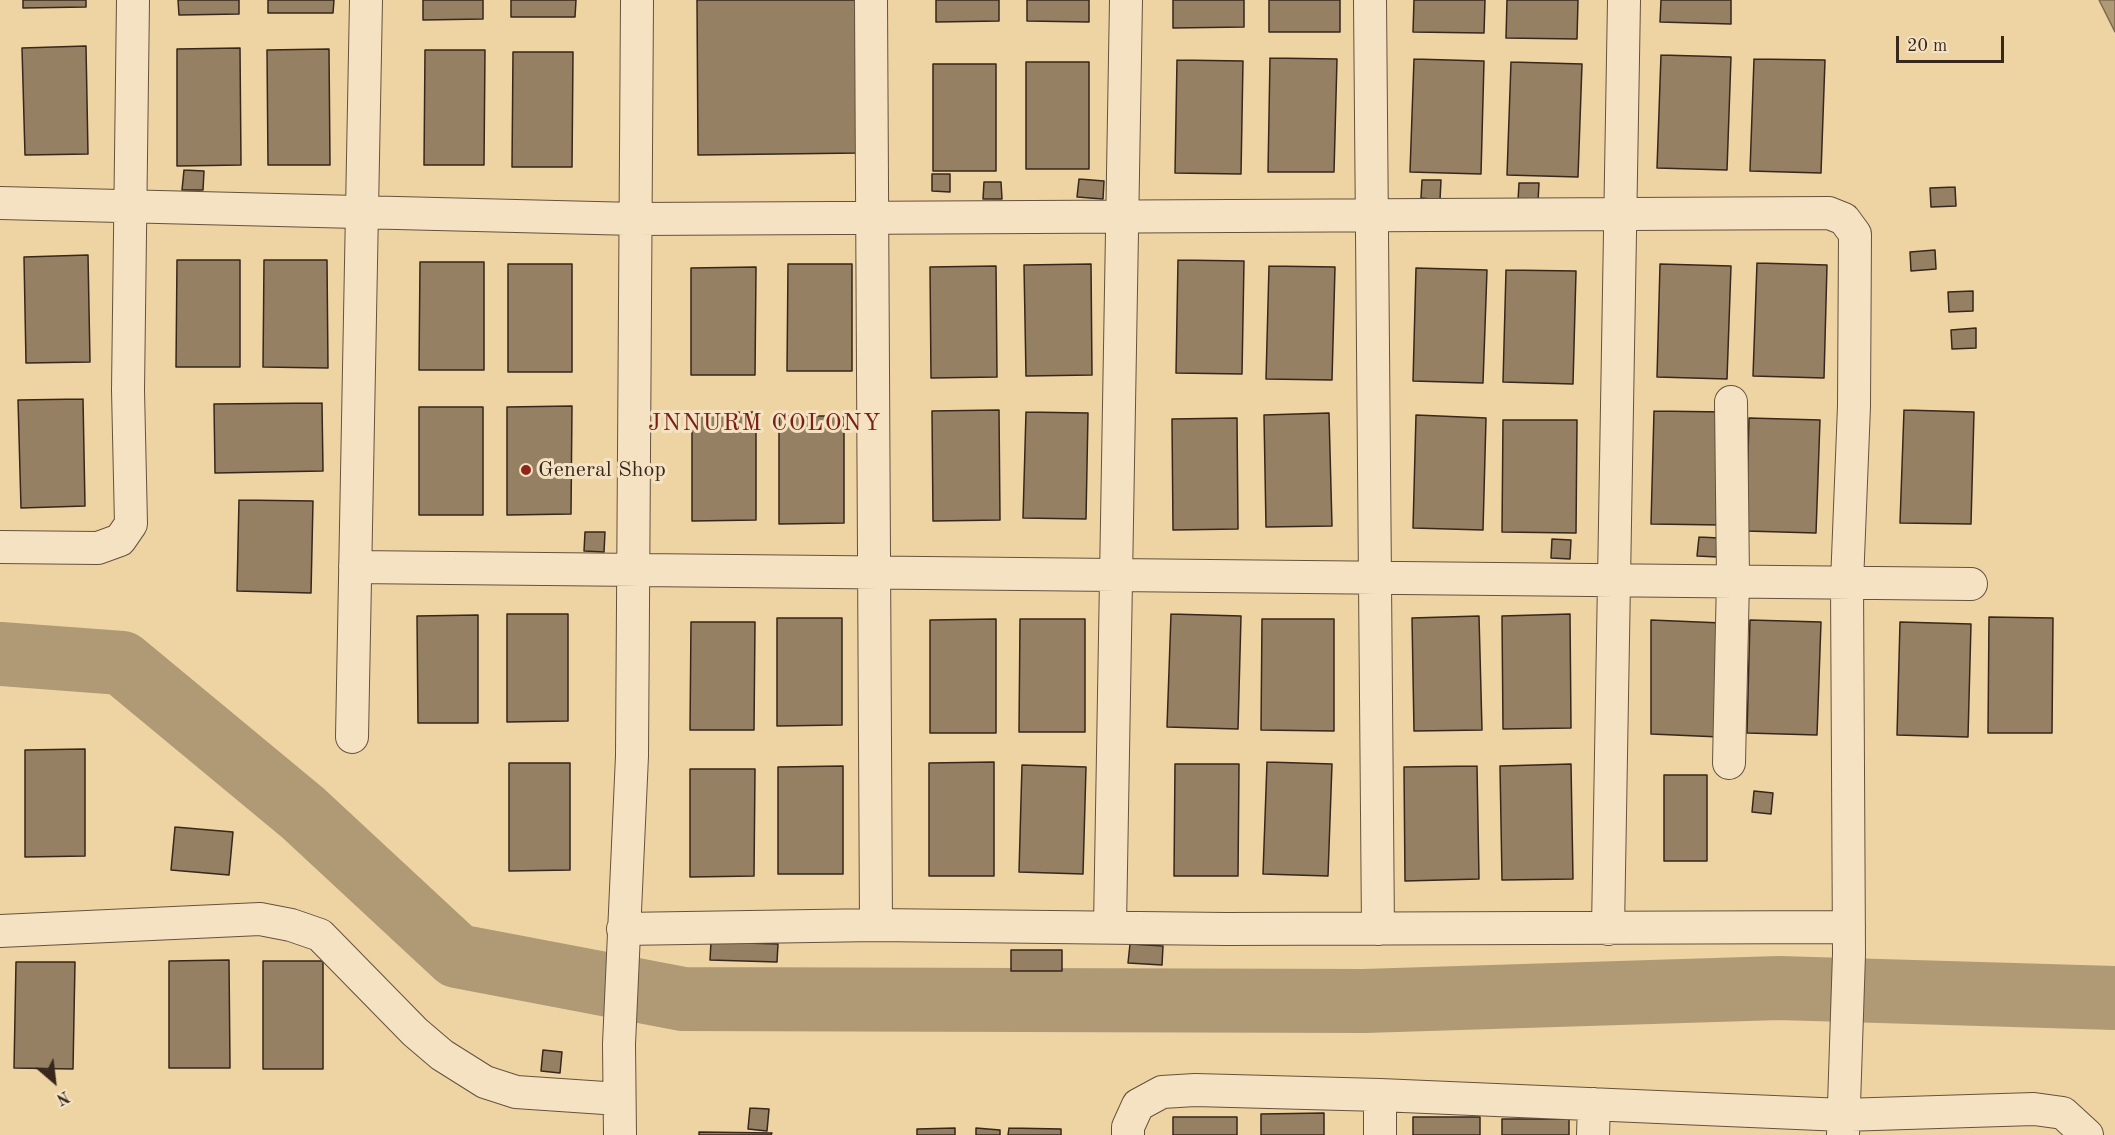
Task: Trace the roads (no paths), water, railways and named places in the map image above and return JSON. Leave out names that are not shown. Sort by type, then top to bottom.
[{"type":"street","points":[[0,547],[98,548],[120,540],[131,524],[128,390],[134,0]]},
{"type":"street","points":[[352,737],[366,0]]},
{"type":"street","points":[[620,1135],[621,963],[632,756],[637,0]]},
{"type":"street","points":[[871,0],[876,925]]},
{"type":"street","points":[[1110,926],[1126,0]]},
{"type":"street","points":[[1370,0],[1378,929]]},
{"type":"street","points":[[1608,929],[1624,0]]},
{"type":"street","points":[[0,203],[635,219],[1620,216],[1829,213],[1844,219],[1855,234],[1854,406],[1847,583],[1849,940],[1843,1125]]},
{"type":"street","points":[[1729,763],[1732,579],[1731,402]]},
{"type":"street","points":[[355,567],[1614,580],[1732,579],[1971,584]]},
{"type":"street","points":[[0,931],[260,919],[291,925],[320,935],[415,1032],[442,1055],[485,1082],[516,1092],[619,1099]]},
{"type":"street","points":[[623,929],[876,925],[1608,929],[1849,940]]},
{"type":"street","points":[[1128,1135],[1128,1127],[1138,1105],[1162,1092],[1195,1090],[1594,1104],[1843,1125],[2034,1110],[2063,1113],[2087,1135]]},
{"type":"street","points":[[1380,1095],[1380,1135]]},
{"type":"street","points":[[1593,1135],[1594,1104]]},
{"type":"waterway","points":[[0,654],[122,663],[303,813],[457,956],[683,999],[1364,1001],[1779,988],[2115,998]]},
{"type":"place","name":"General Shop","points":[[526,470]]},
{"type":"district","name":"JNNURM COLONY","points":[[765,424]]}]
